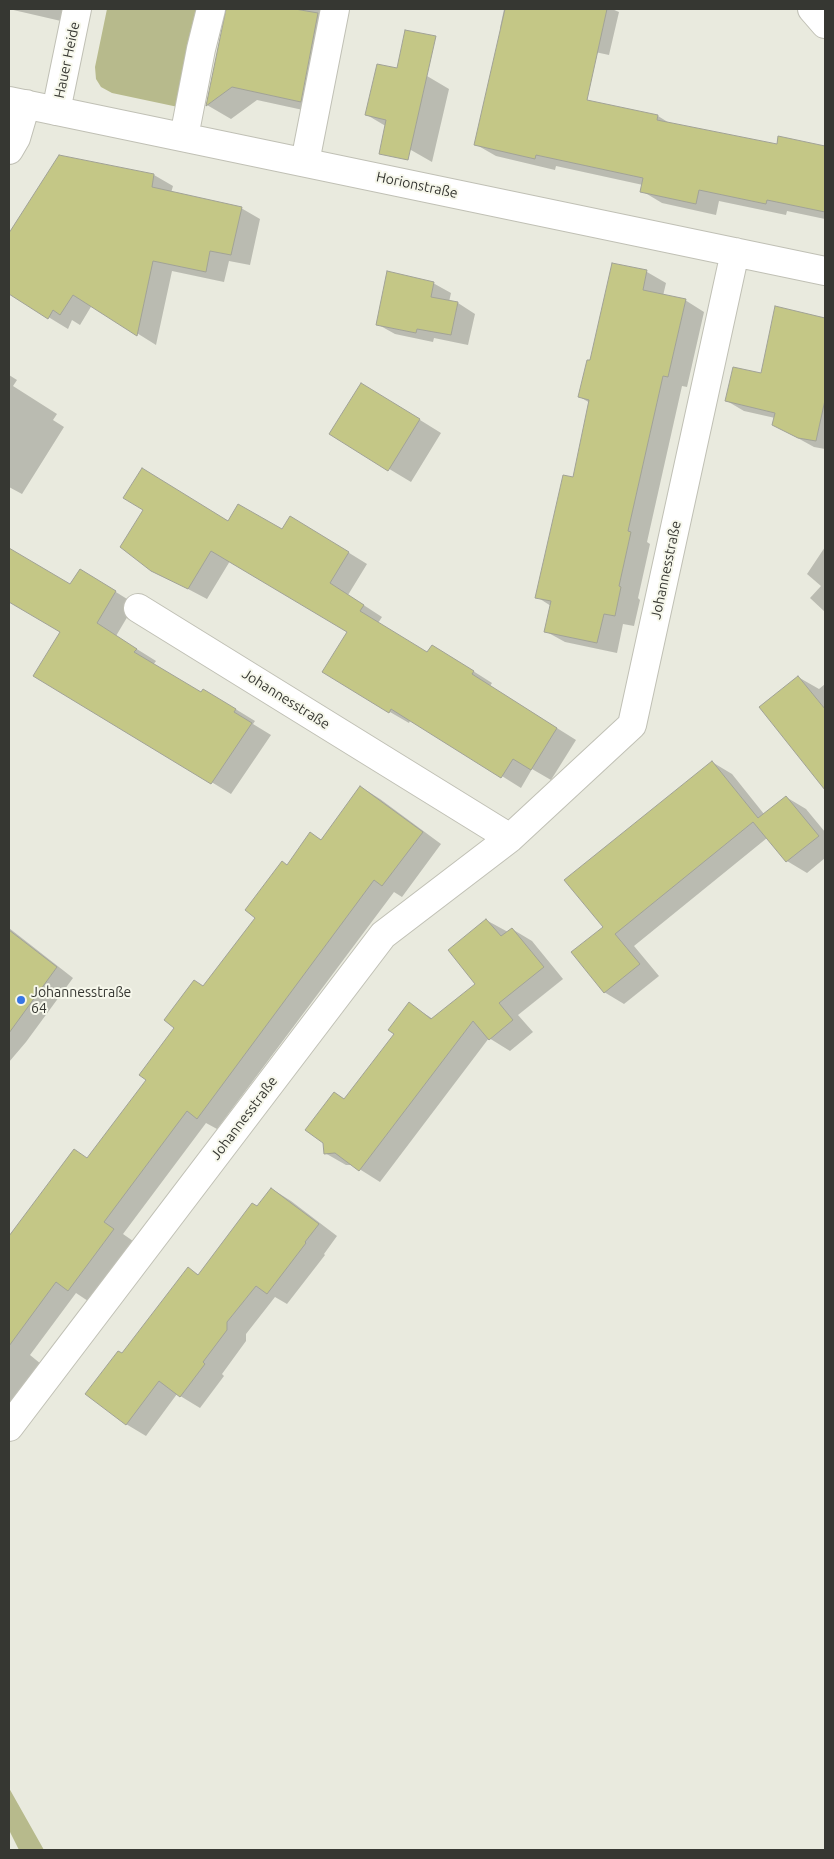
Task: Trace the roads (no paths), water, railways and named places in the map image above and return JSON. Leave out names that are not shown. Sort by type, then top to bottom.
[{"type":"street","name":"Hauer Heide","points":[[56,111],[78,9]]},
{"type":"street","points":[[184,137],[211,9]]},
{"type":"street","points":[[305,162],[335,9]]},
{"type":"street","points":[[812,9],[825,24]]},
{"type":"street","name":"Horionstraße","points":[[17,102],[825,271]]},
{"type":"street","points":[[9,150],[16,138],[17,102]]},
{"type":"street","name":"Johannesstraße","points":[[9,1427],[383,935],[510,838],[632,725],[736,252]]},
{"type":"street","name":"Johannesstraße","points":[[138,608],[510,838]]},
{"type":"place","name":"Johannesstraße 64","points":[[21,1000]]}]
